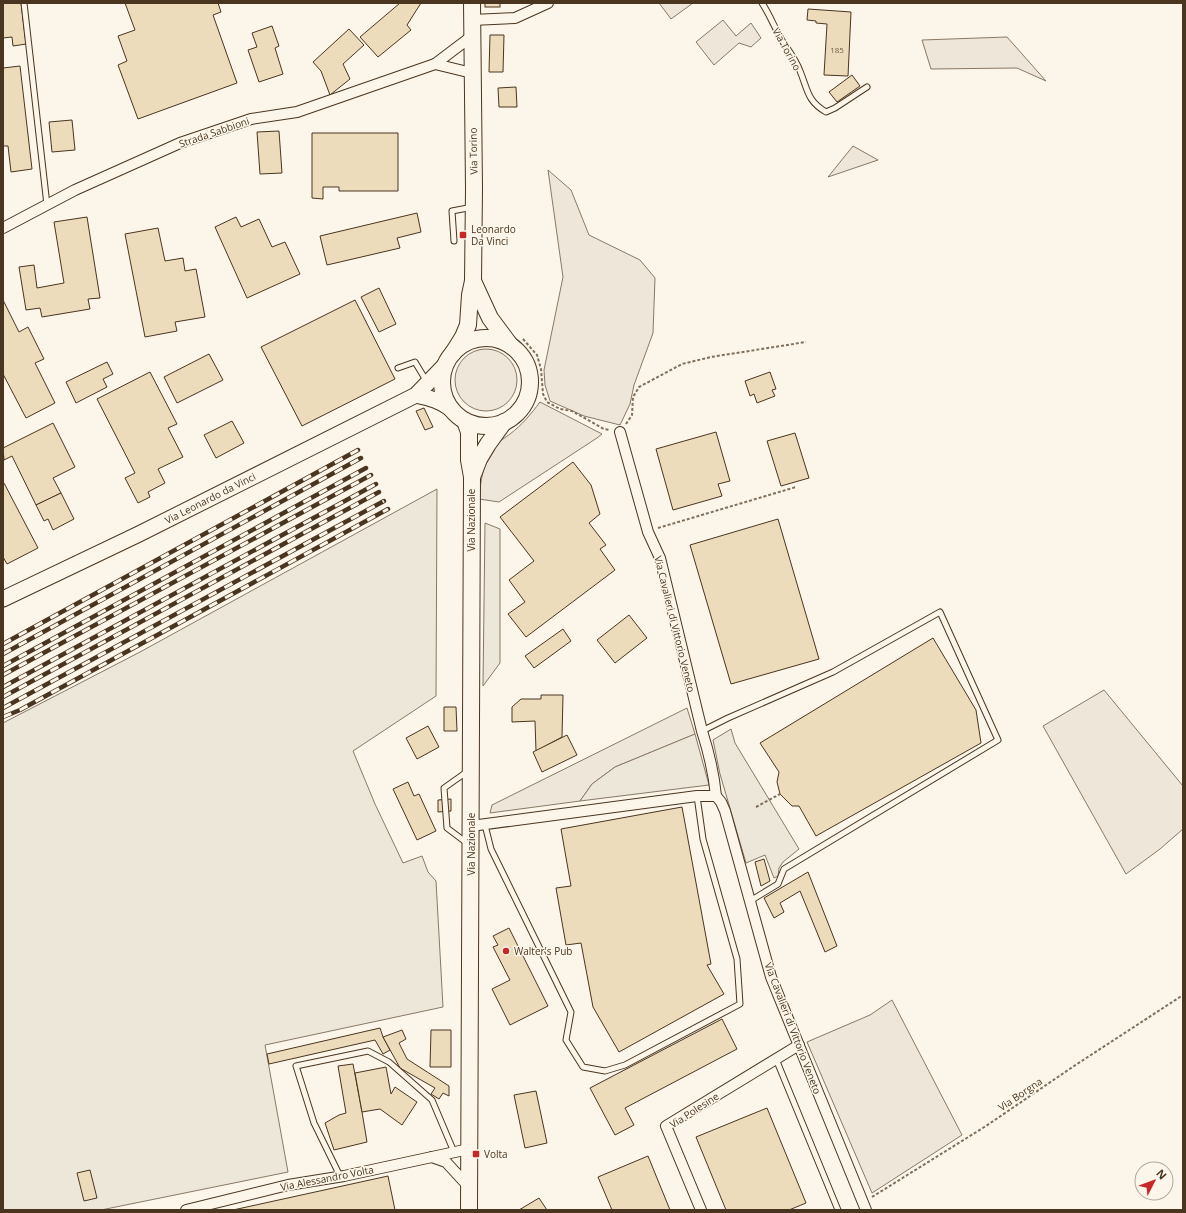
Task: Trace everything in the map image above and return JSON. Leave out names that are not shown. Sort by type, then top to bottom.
[{"type":"main road","name":"Via Torino","points":[[449,358],[463,337],[468,324],[470,295],[473,281],[474,206],[472,3]]},
{"type":"main road","name":"Via Torino","points":[[473,281],[490,318],[514,340]]},
{"type":"main road","points":[[481,338],[514,340],[527,367],[530,382],[527,398],[521,409],[504,422],[492,426],[481,426],[465,421],[451,409],[444,394],[442,376],[449,358],[466,342],[481,338]]},
{"type":"main road","name":"Via Nazionale","points":[[465,421],[469,432],[469,460],[472,477],[471,770],[478,825],[471,845],[461,1151],[469,1187],[469,1210]]},
{"type":"main road","name":"Via Nazionale","points":[[472,477],[479,459],[504,422]]},
{"type":"street","points":[[472,28],[516,18],[548,3]]},
{"type":"street","name":"Strada Sabbioni","points":[[3,228],[108,175],[180,143],[251,119],[297,112],[435,64],[472,28]]},
{"type":"street","points":[[435,64],[472,73]]},
{"type":"street","name":"Via Leonardo da Vinci","points":[[3,598],[139,534],[416,395],[449,358]]},
{"type":"street","points":[[416,395],[434,399],[451,409]]},
{"type":"street","name":"Via Cavalieri di Vittorio Veneto","points":[[620,432],[648,532],[660,558],[702,731],[714,774],[716,796],[721,802],[725,812],[771,977],[865,1206]]},
{"type":"street","points":[[478,825],[696,796],[716,796]]},
{"type":"street","name":"Via Polesine","points":[[701,1210],[666,1126],[799,1046]]},
{"type":"street","name":"Via Alessandro Volta","points":[[186,1210],[288,1185],[461,1151]]},
{"type":"street","points":[[432,1157],[446,1162],[469,1187]]},
{"type":"lane","points":[[24,3],[47,205]]},
{"type":"lane","name":"Via Torino","points":[[762,3],[782,41],[797,65],[807,92],[817,107],[826,112],[835,108],[867,87]]},
{"type":"lane","points":[[454,241],[452,211],[474,206]]},
{"type":"lane","points":[[398,368],[415,362],[427,383]]},
{"type":"lane","points":[[702,731],[833,672],[940,612],[998,740],[784,869],[778,884],[750,901]]},
{"type":"lane","points":[[471,770],[444,788],[447,828],[471,845]]},
{"type":"lane","points":[[478,825],[571,1012],[566,1040],[583,1067],[605,1071],[625,1065],[740,1004],[737,959],[704,839],[696,796]]},
{"type":"lane","points":[[340,1176],[314,1123],[296,1066],[368,1051],[389,1062],[432,1100],[461,1151]]},
{"type":"lane","points":[[776,1059],[838,1210]]},
{"type":"path","points":[[514,340],[537,355],[541,369],[543,394],[547,402],[560,409],[572,411],[604,429],[620,432],[632,415],[633,397],[639,387],[682,364],[711,357],[806,342]]},
{"type":"path","points":[[648,532],[796,487]]},
{"type":"path","points":[[756,807],[780,794]]},
{"type":"path","name":"Via Borgna","points":[[865,1206],[1183,995]]},
{"type":"shaded area","points":[[659,3],[693,3],[671,19]]},
{"type":"shaded area","points":[[723,20],[736,36],[751,23],[761,38],[751,47],[739,43],[714,65],[696,42]]},
{"type":"shaded area","points":[[1007,37],[1046,81],[1017,68],[931,69],[922,40]]},
{"type":"shaded area","points":[[853,146],[878,160],[828,177]]},
{"type":"shaded area","points":[[548,170],[571,190],[589,235],[640,260],[655,278],[653,333],[634,385],[630,404],[620,425],[584,416],[550,401],[545,385],[544,370],[563,277]]},
{"type":"shaded area","points":[[480,349],[492,349],[508,358],[515,368],[517,380],[515,392],[508,402],[492,411],[480,411],[469,406],[460,397],[455,386],[455,374],[460,363],[469,354]]},
{"type":"shaded area","points":[[540,402],[602,434],[499,502],[479,499],[483,471],[491,451],[530,415]]},
{"type":"shaded area","points":[[437,489],[436,696],[353,751],[375,804],[403,863],[422,856],[428,872],[436,881],[443,1007],[265,1045],[288,1172],[101,1210],[3,1210],[3,723],[140,652]]},
{"type":"shaded area","points":[[485,523],[500,529],[500,663],[483,686]]},
{"type":"shaded area","points":[[1104,690],[1183,786],[1183,829],[1160,849],[1126,874],[1043,726]]},
{"type":"shaded area","points":[[687,708],[695,734],[615,767],[592,784],[580,801],[490,813],[492,805]]},
{"type":"shaded area","points":[[731,729],[735,743],[799,849],[783,862],[779,868],[778,876],[774,878],[765,855],[746,863],[720,774],[713,740]]},
{"type":"shaded area","points":[[695,734],[709,785],[580,801],[592,784],[615,767]]},
{"type":"shaded area","points":[[892,1000],[962,1135],[872,1193],[807,1042],[870,1015]]},
{"type":"building","points":[[3,3],[21,3],[26,44],[13,46],[12,37],[3,38]]},
{"type":"building","points":[[125,3],[218,3],[221,12],[213,15],[237,83],[138,119],[118,65],[127,61],[118,36],[135,30]]},
{"type":"building","points":[[400,3],[421,3],[407,25],[411,30],[378,57],[360,37]]},
{"type":"building","points":[[485,3],[500,3],[500,7],[485,7]]},
{"type":"building","points":[[808,9],[851,12],[848,76],[824,75],[827,24],[807,20]]},
{"type":"building","points":[[272,26],[279,46],[275,48],[283,74],[259,82],[248,50],[257,47],[252,33]]},
{"type":"building","points":[[349,29],[364,45],[343,64],[350,79],[330,95],[321,71],[313,62]]},
{"type":"building","points":[[490,35],[504,35],[503,72],[489,72]]},
{"type":"building","points":[[20,66],[32,169],[11,172],[8,146],[3,146],[3,68]]},
{"type":"building","points":[[852,75],[860,86],[837,102],[829,92]]},
{"type":"building","points":[[516,87],[517,107],[499,107],[498,88]]},
{"type":"building","points":[[72,120],[75,150],[52,152],[49,122]]},
{"type":"building","points":[[279,131],[282,173],[260,174],[257,132]]},
{"type":"building","points":[[312,133],[398,133],[398,191],[339,191],[339,187],[323,187],[323,199],[312,198]]},
{"type":"building","points":[[417,213],[421,232],[397,238],[400,248],[327,265],[320,236]]},
{"type":"building","points":[[87,217],[100,298],[88,299],[90,309],[42,317],[40,308],[26,310],[19,267],[34,265],[37,288],[64,283],[54,222]]},
{"type":"building","points":[[236,217],[241,227],[259,219],[272,247],[285,242],[300,274],[247,298],[215,227]]},
{"type":"building","points":[[158,228],[165,261],[183,258],[185,271],[196,269],[205,317],[175,322],[177,331],[145,337],[125,234]]},
{"type":"building","points":[[379,288],[396,324],[379,332],[361,297]]},
{"type":"building","points":[[3,300],[19,332],[28,327],[44,359],[35,363],[55,403],[26,418],[3,374]]},
{"type":"building","points":[[355,300],[395,379],[302,426],[261,347]]},
{"type":"building","points":[[209,354],[223,380],[177,403],[164,377]]},
{"type":"building","points":[[107,362],[113,374],[103,379],[107,387],[76,403],[66,382]]},
{"type":"building","points":[[150,372],[177,424],[168,428],[183,457],[158,469],[165,483],[148,492],[150,497],[138,503],[125,478],[135,473],[97,399]]},
{"type":"building","points":[[770,372],[776,389],[772,390],[775,396],[757,403],[754,394],[750,396],[745,381]]},
{"type":"building","points":[[424,408],[433,427],[425,430],[416,411]]},
{"type":"building","points":[[232,421],[244,443],[216,458],[204,435]]},
{"type":"building","points":[[53,423],[75,467],[53,478],[61,493],[36,505],[12,456],[4,460],[3,448]]},
{"type":"building","points":[[716,432],[730,481],[718,484],[722,496],[673,510],[656,449]]},
{"type":"building","points":[[795,433],[809,478],[781,486],[767,441]]},
{"type":"building","points":[[573,462],[591,485],[600,514],[589,523],[606,545],[600,549],[615,570],[526,637],[508,614],[525,602],[509,580],[534,561],[500,517]]},
{"type":"building","points":[[4,483],[38,548],[7,564],[3,557]]},
{"type":"building","points":[[61,493],[74,519],[53,530],[48,519],[44,521],[36,505]]},
{"type":"building","points":[[778,519],[819,659],[731,684],[690,545]]},
{"type":"building","points":[[629,615],[647,638],[615,663],[597,640]]},
{"type":"building","points":[[563,629],[571,641],[534,668],[525,656]]},
{"type":"building","points":[[933,638],[976,710],[981,743],[816,836],[799,806],[792,806],[780,794],[777,782],[779,772],[760,743]]},
{"type":"building","points":[[541,695],[563,695],[562,737],[536,751],[535,721],[512,722],[512,707],[521,699],[541,699]]},
{"type":"building","points":[[444,707],[456,707],[457,731],[444,731]]},
{"type":"building","points":[[428,726],[439,747],[417,759],[406,738]]},
{"type":"building","points":[[567,735],[577,755],[542,772],[533,752]]},
{"type":"building","points":[[408,782],[414,796],[419,794],[436,831],[417,840],[393,789]]},
{"type":"building","points":[[451,799],[451,811],[438,812],[438,800]]},
{"type":"building","points":[[682,807],[711,964],[707,965],[724,994],[619,1052],[593,1007],[581,943],[566,945],[556,888],[571,886],[561,829]]},
{"type":"building","points":[[764,859],[770,881],[761,886],[755,862]]},
{"type":"building","points":[[808,872],[837,946],[825,952],[800,891],[780,903],[784,912],[774,918],[764,898]]},
{"type":"building","points":[[509,928],[548,1006],[510,1025],[492,989],[510,980],[493,947],[498,945],[493,936]]},
{"type":"building","points":[[722,1019],[737,1049],[625,1108],[634,1125],[615,1135],[590,1088]]},
{"type":"building","points":[[380,1028],[390,1050],[383,1054],[375,1040],[269,1064],[267,1054]]},
{"type":"building","points":[[402,1030],[406,1039],[399,1043],[407,1059],[449,1086],[449,1096],[443,1093],[439,1099],[431,1094],[435,1088],[400,1068],[383,1037]]},
{"type":"building","points":[[431,1030],[451,1030],[451,1067],[430,1067]]},
{"type":"building","points":[[353,1064],[367,1142],[334,1150],[325,1123],[339,1115],[346,1113],[338,1066]]},
{"type":"building","points":[[386,1067],[391,1094],[395,1087],[417,1102],[402,1125],[380,1109],[362,1112],[355,1073]]},
{"type":"building","points":[[536,1091],[547,1143],[525,1148],[514,1095]]},
{"type":"building","points":[[767,1108],[806,1203],[789,1210],[726,1210],[696,1137]]},
{"type":"building","points":[[648,1156],[670,1210],[612,1210],[598,1177]]},
{"type":"building","points":[[90,1170],[97,1198],[84,1201],[77,1173]]},
{"type":"building","points":[[388,1176],[395,1210],[233,1210]]},
{"type":"building","points":[[539,1198],[547,1210],[519,1210]]},
{"type":"railway","points":[[3,644],[358,450]]},
{"type":"railway","points":[[3,654],[361,458]]},
{"type":"railway","points":[[3,666],[366,468]]},
{"type":"railway","points":[[3,675],[371,475]]},
{"type":"railway","points":[[3,687],[376,484]]},
{"type":"railway","points":[[3,697],[379,492]]},
{"type":"railway","points":[[3,708],[384,501]]},
{"type":"railway","points":[[3,717],[20,710],[388,509]]},
{"type":"place","name":"Leonardo Da Vinci","points":[[463,235]]},
{"type":"place","name":"Walter's Pub","points":[[506,951]]},
{"type":"place","name":"Volta","points":[[476,1154]]}]
